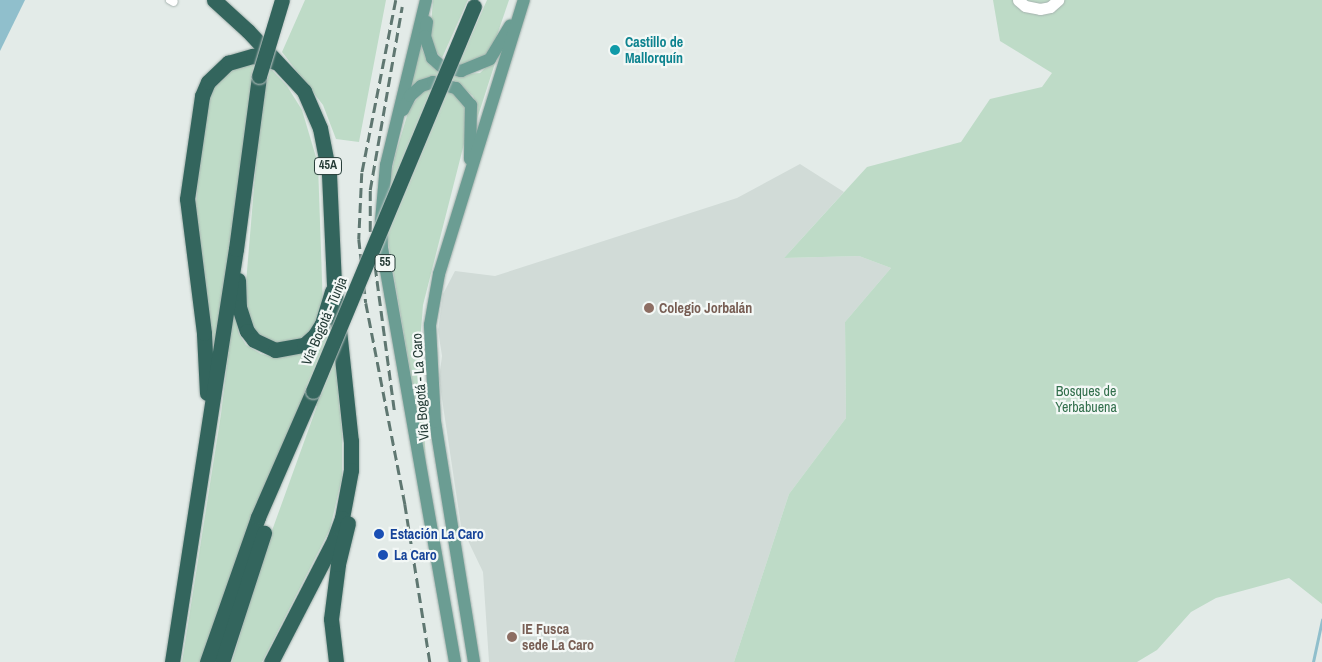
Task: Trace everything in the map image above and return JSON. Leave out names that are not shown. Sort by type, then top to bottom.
[{"type":"highway","name":"45A","points":[[214,0],[280,63],[313,108],[325,146],[334,283],[351,431],[351,470],[334,540],[271,662]]},
{"type":"highway","points":[[172,662],[236,248],[259,76],[282,0]]},
{"type":"highway","name":"Vía Bogotá - Tunja","points":[[222,662],[313,390],[475,3]]},
{"type":"highway","points":[[199,484],[206,365],[187,199],[199,115],[208,82],[228,63],[253,56],[280,63]]},
{"type":"highway","points":[[236,248],[242,321],[246,332],[264,346],[290,349],[304,345],[315,335],[329,306],[334,283]]},
{"type":"highway","name":"55","points":[[207,662],[258,517],[313,390]]},
{"type":"highway","points":[[336,662],[331,619],[338,564],[347,526],[351,470]]},
{"type":"main road","name":"Vía Bogotá - La Caro","points":[[426,0],[392,138],[383,192],[382,248],[455,662]]},
{"type":"main road","points":[[430,0],[425,36],[427,48],[441,66],[461,71],[490,59],[524,0]]},
{"type":"main road","name":"Vía Bogotá - La Caro","points":[[474,662],[435,422],[430,350],[435,292],[524,0]]},
{"type":"main road","points":[[392,138],[405,105],[421,86],[439,82],[456,88],[466,95],[472,116],[469,177]]},
{"type":"street","points":[[1018,0],[1025,6],[1040,9],[1050,7],[1058,0]]},
{"type":"shaded area","points":[[800,164],[844,192],[784,258],[859,256],[891,268],[845,322],[846,418],[789,494],[734,662],[489,662],[483,572],[461,526],[439,379],[442,356],[438,330],[443,294],[455,271],[495,276],[737,198]]},
{"type":"green space","points":[[305,0],[386,0],[359,142],[336,139],[323,105],[282,52]]},
{"type":"green space","points":[[433,0],[468,0],[442,58],[435,51],[430,37]]},
{"type":"green space","points":[[487,0],[509,0],[494,44],[482,60],[458,65]]},
{"type":"green space","name":"Bosques de Yerbabuena","points":[[993,0],[1322,0],[1322,604],[1289,578],[1216,598],[1191,612],[1157,650],[1137,662],[734,662],[789,494],[846,418],[845,322],[891,268],[859,256],[784,258],[867,167],[961,142],[990,99],[1042,87],[1052,73],[1000,41]]},
{"type":"green space","points":[[419,44],[428,61],[454,75],[480,73],[497,57],[477,119],[477,108],[473,96],[452,79],[430,77],[409,90]]},
{"type":"green space","points":[[257,61],[216,361],[195,216],[200,153],[208,94],[228,68]]},
{"type":"green space","points":[[269,67],[287,86],[302,110],[318,164],[323,309],[309,333],[296,341],[282,343],[266,341],[255,332],[244,307],[259,128]]},
{"type":"green space","points":[[435,87],[450,90],[462,100],[468,112],[467,132],[423,305],[420,343],[426,465],[388,241],[386,200],[395,156],[409,109],[424,90]]},
{"type":"green space","points":[[234,307],[239,334],[246,345],[261,354],[274,357],[314,348],[323,340],[331,317],[342,434],[342,477],[330,529],[262,662],[232,662],[265,550],[317,406],[302,400],[201,662],[182,662],[221,414]]},
{"type":"water","points":[[0,0],[25,0],[0,51]]},
{"type":"waterway","points":[[1313,662],[1322,620]]},
{"type":"railway","points":[[396,0],[362,173],[359,239],[366,303],[405,504],[430,662]]},
{"type":"railway","points":[[394,410],[370,231],[370,190],[402,7]]},
{"type":"place","name":"Castillo de Mallorquín","points":[[615,50]]},
{"type":"place","name":"Colegio Jorbalán","points":[[649,308]]},
{"type":"place","name":"Estación La Caro","points":[[379,534]]},
{"type":"place","name":"La Caro","points":[[383,555]]},
{"type":"place","name":"IE Fusca sede La Caro","points":[[512,637]]}]
